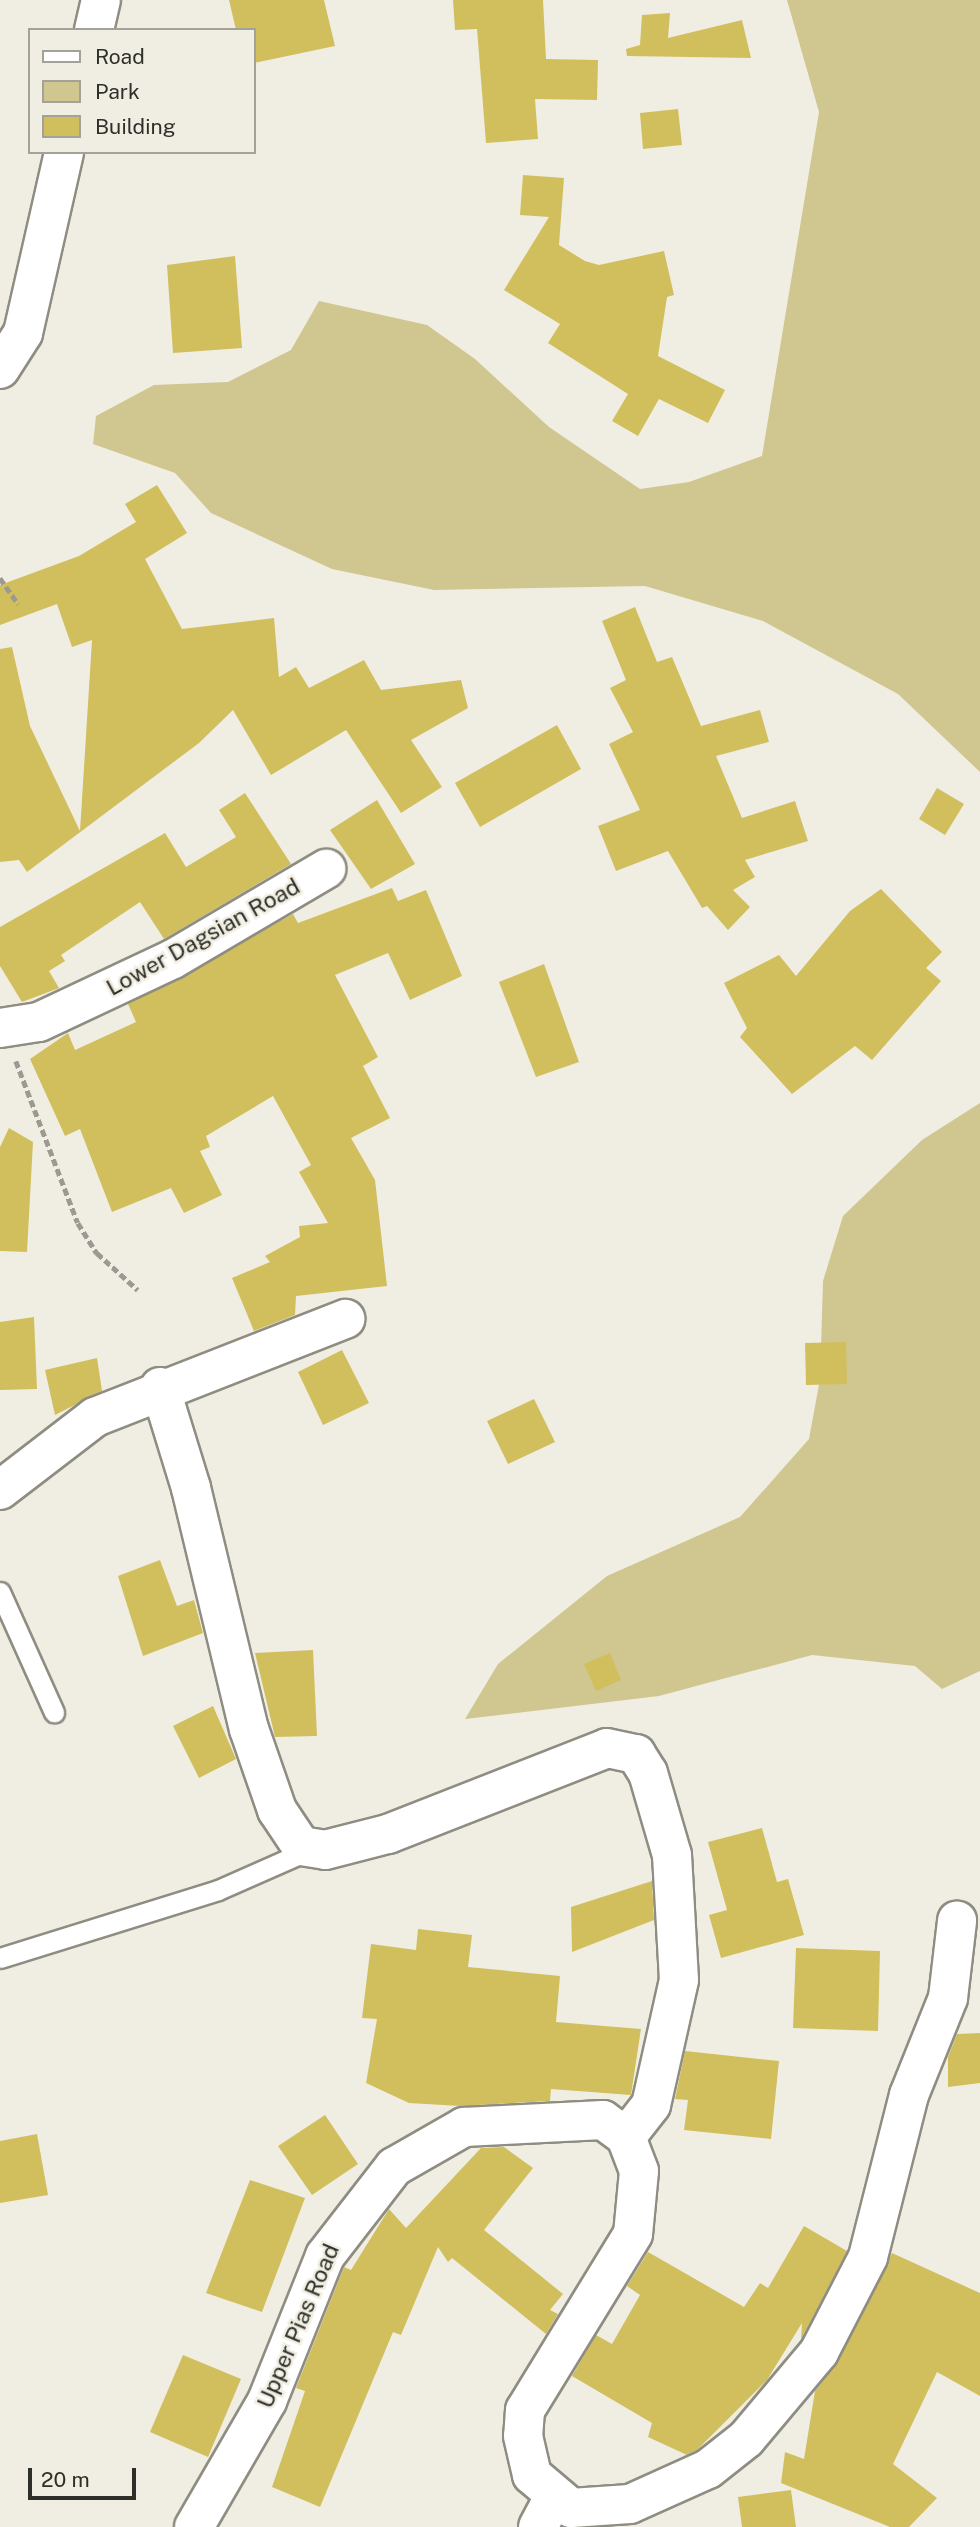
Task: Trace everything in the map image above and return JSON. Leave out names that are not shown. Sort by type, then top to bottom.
[{"type":"street","points":[[94,28],[101,0]]},
{"type":"street","points":[[0,369],[23,332],[64,154]]},
{"type":"street","name":"Lower Dagsian Road","points":[[2,1028],[39,1022],[173,959],[326,869]]},
{"type":"street","points":[[0,1490],[95,1417],[160,1387],[345,1318]]},
{"type":"street","points":[[160,1387],[191,1488],[249,1729],[287,1830],[311,1849],[388,1834],[607,1748],[636,1754],[649,1773],[672,1855],[679,1980],[651,2105],[626,2137],[639,2171],[633,2234],[526,2410],[525,2455],[545,2513],[596,2511],[630,2504],[697,2474],[746,2439],[819,2352],[868,2257],[909,2095],[948,1998],[957,1921]]},
{"type":"street","name":"Upper Pias Road","points":[[194,2527],[267,2402],[324,2256],[394,2167],[464,2127],[603,2120],[626,2137]]},
{"type":"lane","points":[[0,1592],[54,1712]]},
{"type":"lane","points":[[0,1958],[218,1889],[311,1849]]},
{"type":"path","points":[[0,578],[18,604]]},
{"type":"path","points":[[2,1028],[78,1223],[97,1253],[138,1290]]},
{"type":"green space","points":[[787,0],[980,0],[980,772],[898,694],[763,621],[645,586],[434,590],[332,569],[211,513],[175,473],[93,444],[96,416],[154,385],[228,382],[291,350],[319,301],[427,325],[475,359],[549,427],[640,489],[689,482],[762,456],[819,112]]},
{"type":"green space","points":[[980,1103],[980,1671],[942,1689],[915,1666],[812,1655],[659,1696],[465,1719],[498,1664],[607,1576],[740,1517],[809,1439],[820,1379],[823,1281],[843,1216],[922,1140]]},
{"type":"building","points":[[229,0],[324,0],[335,46],[256,63],[256,28],[236,28]]},
{"type":"building","points":[[453,0],[543,0],[546,59],[598,60],[597,100],[535,99],[538,139],[486,143],[477,29],[455,30]]},
{"type":"building","points":[[670,13],[668,38],[742,20],[751,58],[627,56],[626,49],[640,45],[642,15]]},
{"type":"building","points":[[678,109],[682,145],[643,149],[640,113]]},
{"type":"building","points":[[523,175],[564,178],[559,245],[585,261],[599,265],[664,251],[674,295],[667,297],[658,356],[725,390],[708,423],[659,399],[638,436],[612,421],[628,394],[548,343],[560,324],[504,290],[549,217],[520,215]]},
{"type":"building","points":[[235,256],[242,348],[173,353],[167,265]]},
{"type":"building","points":[[157,485],[187,533],[145,559],[182,629],[274,618],[279,677],[296,667],[309,688],[364,660],[381,690],[461,680],[468,708],[411,740],[442,787],[401,813],[346,730],[271,775],[233,710],[199,743],[27,872],[19,860],[0,862],[0,649],[12,647],[30,726],[80,831],[92,640],[72,647],[57,604],[0,625],[0,585],[79,556],[136,522],[125,504]]},
{"type":"building","points":[[635,607],[657,662],[672,657],[701,726],[760,710],[769,742],[716,756],[742,818],[795,801],[808,841],[745,860],[755,877],[733,890],[750,907],[728,930],[707,906],[702,908],[668,851],[616,871],[598,826],[640,810],[609,744],[633,732],[610,688],[626,680],[602,621]]},
{"type":"building","points":[[557,725],[581,769],[480,827],[455,783]]},
{"type":"building","points":[[937,788],[964,804],[945,835],[919,819]]},
{"type":"building","points":[[245,793],[291,864],[164,939],[140,902],[61,955],[65,961],[49,971],[59,988],[22,1002],[0,966],[0,927],[165,833],[186,867],[236,837],[219,810]]},
{"type":"building","points":[[377,800],[415,864],[371,889],[330,830]]},
{"type":"building","points":[[392,888],[398,901],[426,890],[462,976],[410,1000],[388,953],[335,975],[378,1057],[363,1066],[390,1118],[351,1138],[375,1180],[387,1286],[296,1296],[295,1315],[254,1331],[232,1278],[270,1262],[265,1256],[300,1237],[299,1226],[328,1223],[299,1172],[311,1165],[273,1096],[206,1136],[210,1147],[200,1151],[222,1195],[184,1213],[171,1188],[112,1212],[80,1129],[65,1136],[30,1059],[68,1033],[75,1050],[136,1022],[128,1004],[293,914],[298,923]]},
{"type":"building","points":[[881,889],[942,952],[926,968],[941,981],[872,1060],[855,1046],[792,1094],[740,1037],[747,1028],[724,983],[779,955],[796,976],[850,911]]},
{"type":"building","points":[[544,964],[579,1062],[536,1077],[499,982]]},
{"type":"building","points":[[9,1128],[33,1142],[27,1252],[0,1251],[0,1147]]},
{"type":"building","points":[[34,1317],[37,1389],[0,1390],[0,1322]]},
{"type":"building","points":[[846,1342],[847,1384],[806,1385],[805,1343]]},
{"type":"building","points":[[342,1350],[369,1403],[323,1425],[298,1372]]},
{"type":"building","points":[[97,1358],[102,1391],[55,1415],[45,1370]]},
{"type":"building","points":[[534,1399],[555,1442],[508,1464],[487,1421]]},
{"type":"building","points":[[160,1560],[177,1606],[194,1600],[203,1633],[143,1656],[118,1576]]},
{"type":"building","points":[[313,1650],[317,1736],[275,1737],[255,1653]]},
{"type":"building","points":[[610,1653],[621,1680],[596,1691],[584,1664]]},
{"type":"building","points":[[213,1706],[236,1759],[199,1778],[173,1726]]},
{"type":"building","points":[[762,1828],[777,1882],[788,1879],[804,1935],[721,1958],[709,1915],[727,1910],[708,1842]]},
{"type":"building","points":[[652,1881],[654,1920],[572,1952],[571,1907]]},
{"type":"building","points":[[418,1929],[472,1935],[468,1967],[560,1976],[556,2022],[641,2029],[631,2095],[551,2089],[550,2101],[460,2106],[409,2103],[366,2083],[377,2019],[362,2018],[371,1944],[416,1950]]},
{"type":"building","points":[[796,1948],[880,1951],[878,2031],[793,2028]]},
{"type":"building","points":[[980,2033],[980,2083],[948,2087],[948,2057],[957,2034]]},
{"type":"building","points":[[685,2051],[779,2061],[771,2139],[684,2130],[688,2100],[675,2099]]},
{"type":"building","points":[[325,2115],[358,2164],[312,2195],[278,2146]]},
{"type":"building","points":[[37,2134],[48,2195],[0,2203],[0,2141]]},
{"type":"building","points":[[504,2147],[533,2168],[484,2230],[563,2294],[550,2310],[558,2314],[546,2334],[452,2258],[448,2262],[438,2247],[401,2335],[393,2332],[320,2507],[272,2487],[305,2391],[296,2388],[344,2267],[351,2270],[389,2209],[406,2228],[481,2148]]},
{"type":"building","points":[[250,2180],[305,2198],[262,2312],[206,2293]]},
{"type":"building","points":[[804,2226],[847,2251],[801,2340],[802,2323],[767,2380],[697,2450],[687,2455],[648,2437],[652,2423],[572,2376],[596,2335],[612,2344],[640,2295],[627,2286],[648,2252],[744,2307],[760,2283],[768,2288]]},
{"type":"building","points":[[892,2253],[980,2293],[980,2396],[937,2372],[893,2464],[937,2498],[909,2527],[890,2527],[781,2483],[785,2452],[804,2459],[815,2391],[838,2362]]},
{"type":"building","points":[[183,2355],[241,2379],[208,2457],[150,2432]]},
{"type":"building","points":[[791,2490],[796,2527],[742,2527],[738,2497]]}]
